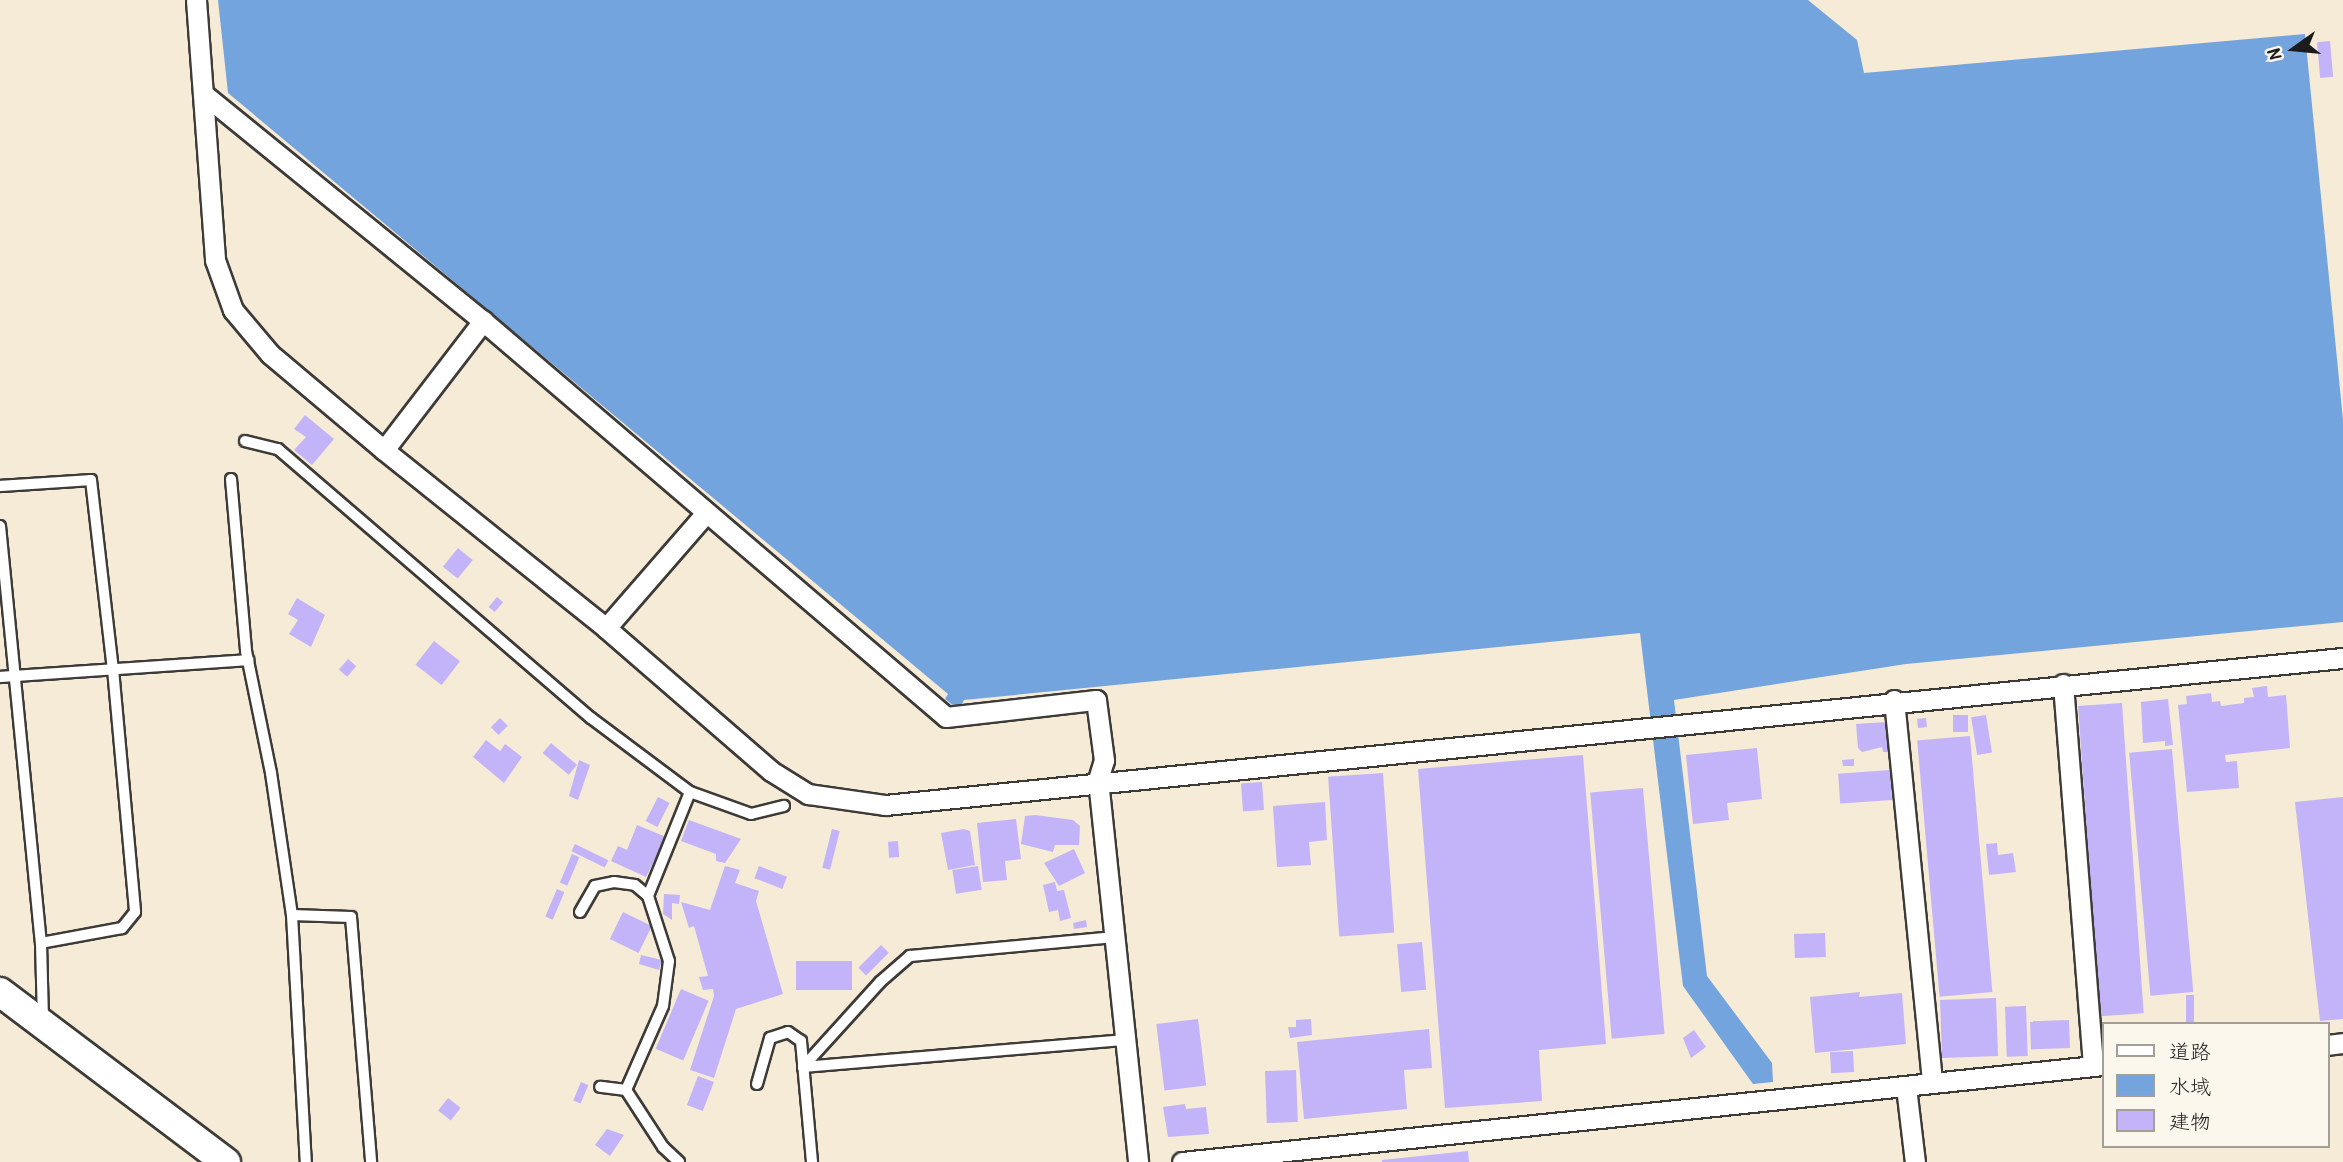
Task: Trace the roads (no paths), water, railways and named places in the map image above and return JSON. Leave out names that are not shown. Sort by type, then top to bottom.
[{"type":"street","points":[[196,0],[206,96],[215,260],[233,310],[270,354],[384,450],[606,628],[771,771],[808,794],[885,805],[1098,780],[2343,658]]},
{"type":"street","points":[[206,96],[482,321],[946,717],[1096,700],[1104,760],[1098,780],[1139,1162]]},
{"type":"street","points":[[384,450],[482,321]]},
{"type":"street","points":[[606,628],[706,513]]},
{"type":"street","points":[[1182,1162],[2098,1066],[2063,684]]},
{"type":"street","points":[[1894,700],[1932,1083]]},
{"type":"street","points":[[0,992],[226,1162]]},
{"type":"street","points":[[1906,1087],[1914,1162]]},
{"type":"lane","points":[[245,441],[278,449],[591,718],[690,792],[751,814],[784,806]]},
{"type":"lane","points":[[231,479],[248,660],[292,915],[306,1162]]},
{"type":"lane","points":[[0,486],[91,480],[113,669],[135,912],[121,928],[41,943]]},
{"type":"lane","points":[[0,526],[41,943],[44,1025]]},
{"type":"lane","points":[[0,677],[248,660]]},
{"type":"lane","points":[[648,896],[690,792]]},
{"type":"lane","points":[[580,912],[595,886],[614,882],[635,885],[648,896],[669,961],[663,1006],[626,1090]]},
{"type":"lane","points":[[292,915],[351,917],[371,1162]]},
{"type":"lane","points":[[803,1067],[880,982],[910,956],[1115,937]]},
{"type":"lane","points":[[757,1084],[770,1038],[788,1032],[801,1041],[812,1162]]},
{"type":"lane","points":[[803,1067],[1126,1040]]},
{"type":"lane","points":[[600,1087],[626,1090]]},
{"type":"lane","points":[[626,1090],[663,1147],[679,1162]]},
{"type":"water","points":[[218,0],[1808,0],[1857,40],[1864,73],[2305,34],[2343,420],[2343,622],[1906,664],[1674,700],[1707,976],[1772,1063],[1773,1082],[1753,1084],[1683,986],[1640,633],[964,700],[959,710],[945,699],[948,694],[228,93]]}]
